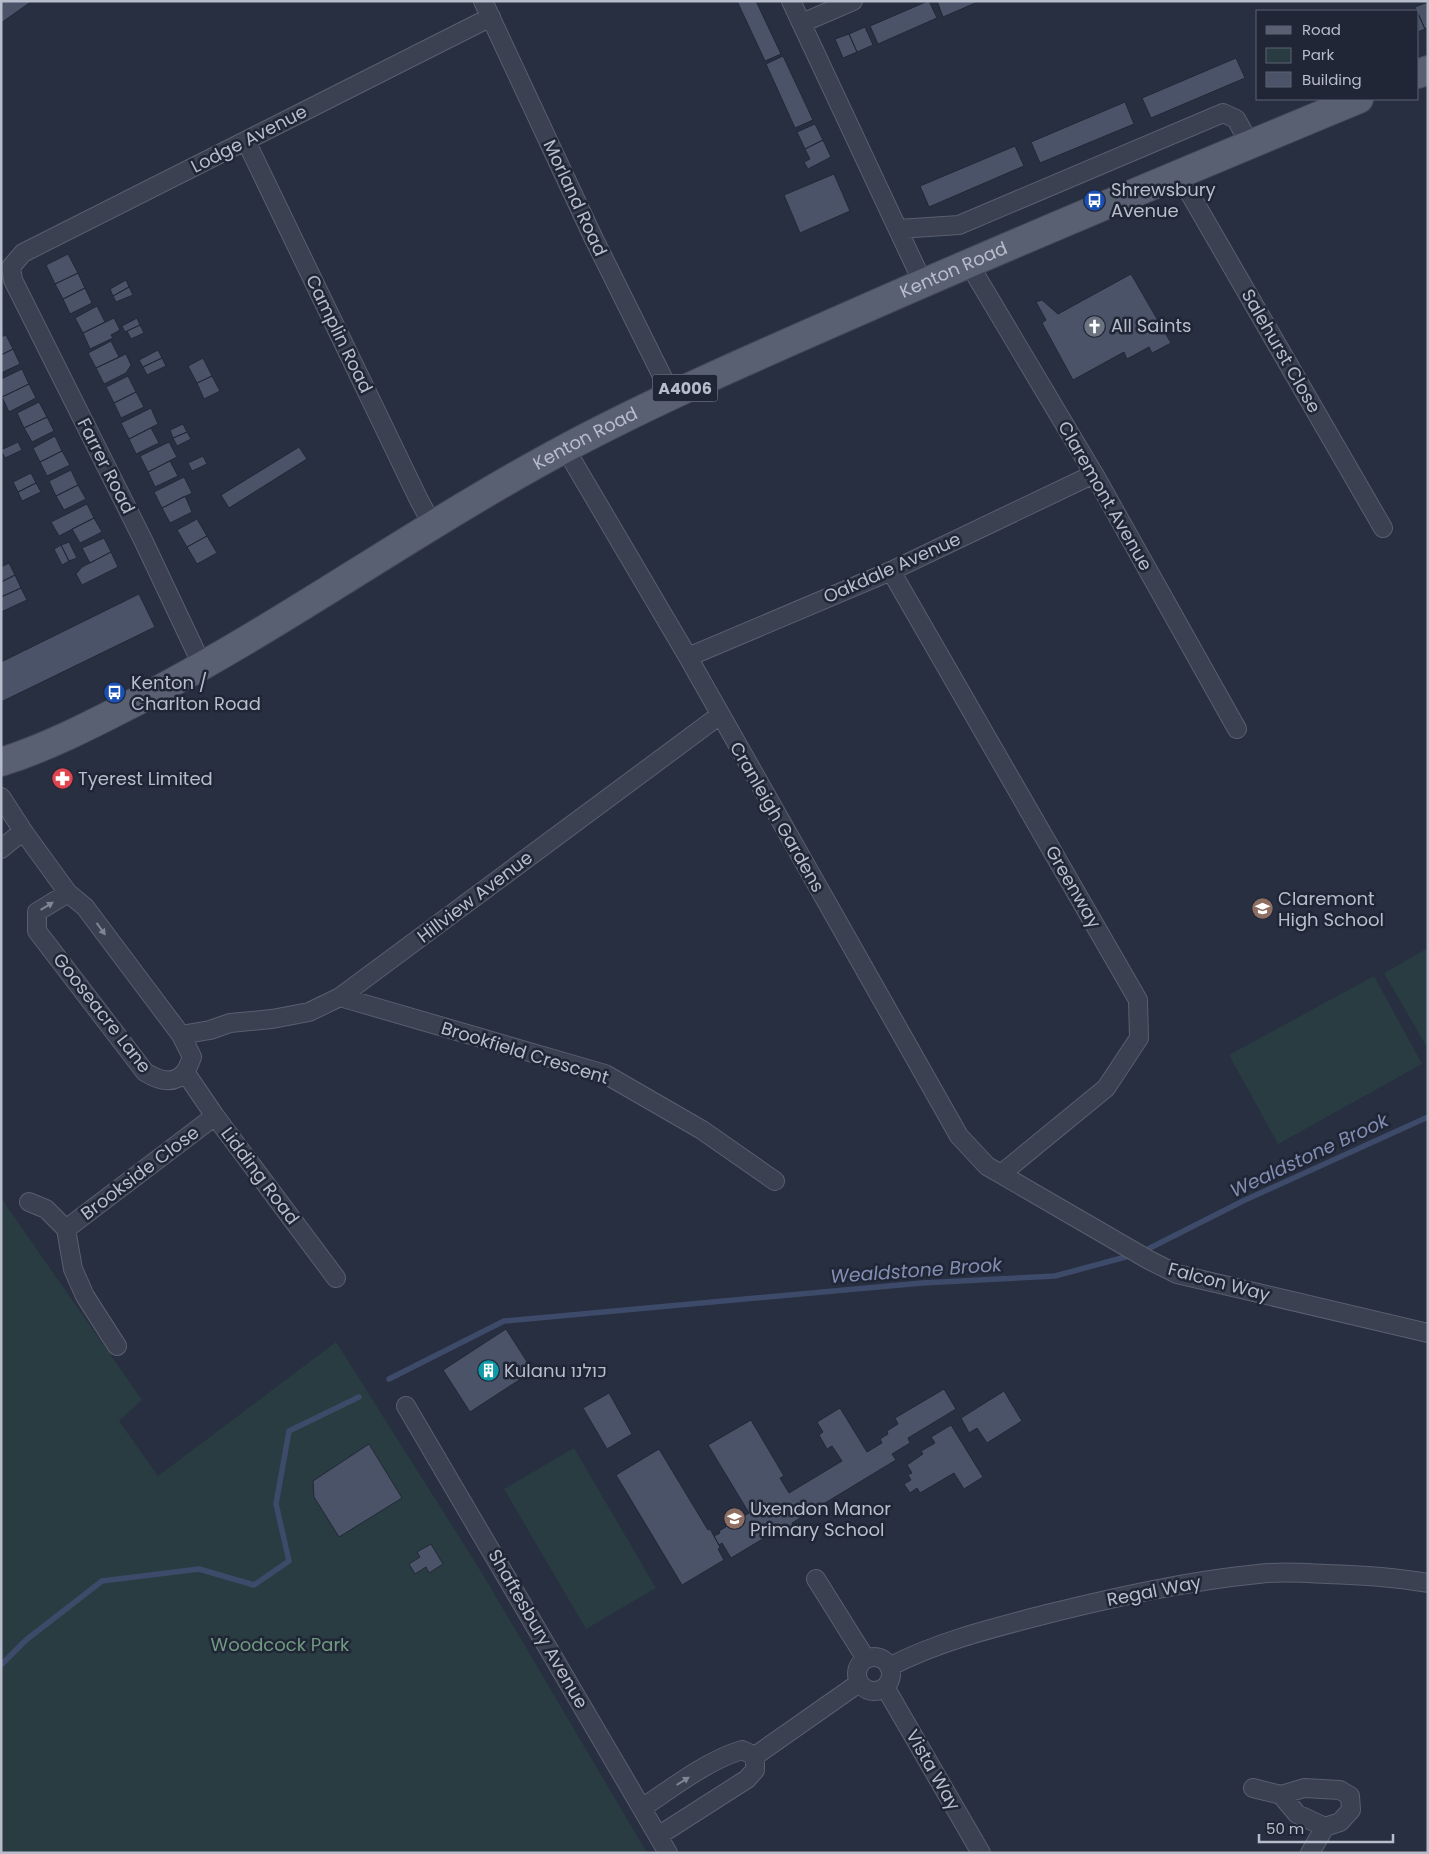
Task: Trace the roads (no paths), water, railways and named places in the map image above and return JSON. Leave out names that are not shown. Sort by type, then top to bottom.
[{"type":"main road","name":"Kenton Road","points":[[1,762],[94,722],[203,667],[433,526],[565,448],[671,394],[1035,234],[1357,100]]},
{"type":"street","name":"Morland Road","points":[[483,1],[593,237],[671,394]]},
{"type":"street","points":[[791,1],[923,283]]},
{"type":"street","points":[[802,23],[853,1]]},
{"type":"street","name":"Lodge Avenue","points":[[11,267],[24,253],[491,18]]},
{"type":"street","points":[[898,229],[959,225],[1223,113],[1236,119],[1250,144]]},
{"type":"street","name":"Camplin Road","points":[[246,141],[433,526]]},
{"type":"street","name":"Salehurst Close","points":[[1179,175],[1383,528]]},
{"type":"street","name":"Claremont Avenue","points":[[969,264],[1094,474],[1237,729]]},
{"type":"street","name":"Farrer Road","points":[[11,267],[13,280],[143,540],[203,667]]},
{"type":"street","name":"Cranleigh Gardens","points":[[565,448],[688,657],[959,1136],[987,1166],[1001,1174]]},
{"type":"street","name":"Oakdale Avenue","points":[[688,657],[891,571],[1094,474]]},
{"type":"street","name":"Greenway","points":[[891,571],[1138,1000],[1139,1038],[1106,1088],[1001,1174]]},
{"type":"street","name":"Hillview Avenue","points":[[181,1035],[210,1030],[230,1023],[272,1019],[309,1012],[340,997],[720,715]]},
{"type":"street","points":[[1,797],[68,893],[85,907],[181,1035],[188,1065]]},
{"type":"street","points":[[1,849],[23,831]]},
{"type":"street","name":"Gooseacre Lane","points":[[68,893],[38,912],[37,931],[145,1072],[157,1080],[170,1081],[188,1065]]},
{"type":"street","name":"Brookfield Crescent","points":[[340,997],[604,1074],[702,1130],[775,1181]]},
{"type":"street","points":[[188,1065],[210,1030]]},
{"type":"street","name":"Lidding Road","points":[[188,1065],[215,1116],[336,1278]]},
{"type":"street","name":"Brookside Close","points":[[66,1229],[215,1116]]},
{"type":"street","name":"Falcon Way","points":[[1001,1174],[1149,1260],[1177,1274],[1428,1333]]},
{"type":"street","name":"Brookside Close","points":[[30,1202],[46,1209],[66,1229],[73,1270],[85,1296],[117,1346]]},
{"type":"street","name":"Shaftesbury Avenue","points":[[406,1406],[668,1853]]},
{"type":"street","name":"Regal Way","points":[[889,1667],[954,1639],[990,1628],[1086,1604],[1204,1581],[1260,1573],[1299,1572],[1386,1576],[1428,1583]]},
{"type":"street","points":[[816,1579],[866,1659]]},
{"type":"street","points":[[880,1658],[889,1667],[890,1680],[885,1687],[874,1691],[868,1690],[860,1683],[857,1670],[866,1659],[880,1658]]},
{"type":"street","points":[[755,1756],[860,1683]]},
{"type":"street","name":"Vista Way","points":[[885,1687],[981,1853]]},
{"type":"street","points":[[642,1808],[686,1778],[731,1753],[742,1750],[755,1756]]},
{"type":"street","points":[[658,1836],[747,1779],[755,1770],[755,1756]]},
{"type":"street","points":[[1253,1788],[1281,1795],[1304,1788],[1340,1790],[1350,1796],[1351,1810],[1340,1822],[1324,1827],[1297,1814],[1281,1795]]},
{"type":"street","points":[[1310,1853],[1324,1827]]},
{"type":"waterway","name":"Wealdstone Brook","points":[[1142,1252],[1245,1200],[1428,1117]]},
{"type":"waterway","name":"Wealdstone Brook","points":[[389,1379],[504,1321],[922,1283],[1055,1276],[1133,1255]]},
{"type":"waterway","name":"Wealdstone Brook","points":[[1,1665],[26,1640],[102,1581],[199,1569],[254,1585],[289,1561],[276,1504],[289,1431],[359,1397]]},
{"type":"place","name":"Shrewsbury Avenue","points":[[1095,200]]},
{"type":"place","name":"All Saints","points":[[1095,326]]},
{"type":"place","name":"Kenton / Charlton Road","points":[[115,693]]},
{"type":"place","name":"Tyerest Limited","points":[[62,779]]},
{"type":"place","name":"Claremont High School","points":[[1262,909]]},
{"type":"place","name":"Kulanu כולנו","points":[[488,1371]]},
{"type":"place","name":"Uxendon Manor Primary School","points":[[734,1519]]},
{"type":"park label","name":"Woodcock Park","points":[[280,1645]]}]
